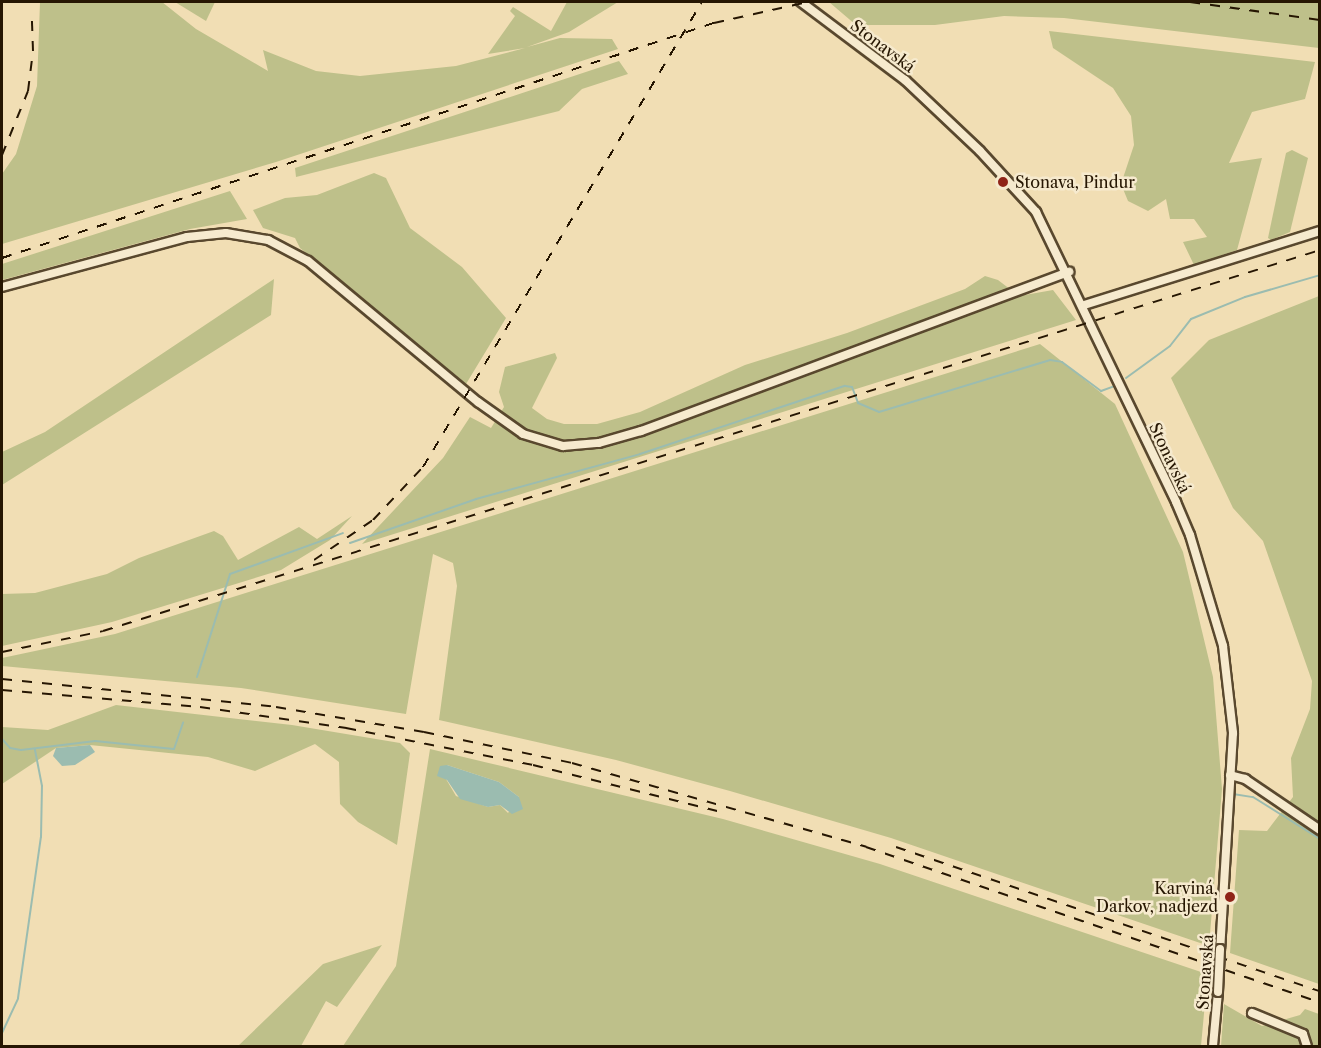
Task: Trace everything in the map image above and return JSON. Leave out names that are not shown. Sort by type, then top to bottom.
[{"type":"street","name":"Stonavská","points":[[801,2],[905,80],[980,151],[1036,212],[1084,305],[1176,502],[1197,556],[1223,646],[1233,733],[1213,1047]]},
{"type":"street","points":[[1084,305],[1320,231]]},
{"type":"street","points":[[2,287],[187,237],[226,233],[268,240],[308,261],[478,402],[514,428],[563,446],[599,443],[641,431],[1068,272]]},
{"type":"street","points":[[1230,775],[1245,779],[1320,830]]},
{"type":"street","points":[[1252,1013],[1303,1034],[1307,1047]]},
{"type":"green space","points":[[40,2],[162,2],[196,29],[268,71],[263,50],[316,71],[360,76],[456,66],[525,48],[488,54],[515,16],[510,11],[513,7],[551,31],[567,2],[618,2],[569,32],[527,47],[560,38],[612,39],[618,49],[276,162],[2,244],[2,174],[16,154],[37,86]]},
{"type":"green space","points":[[175,2],[215,2],[206,21]]},
{"type":"green space","points":[[829,2],[1312,2],[1319,3],[1319,48],[1064,18],[1004,16],[935,25],[856,25]]},
{"type":"green space","points":[[1049,31],[1315,62],[1305,99],[1252,112],[1229,163],[1262,158],[1237,250],[1194,265],[1183,242],[1207,237],[1194,219],[1170,219],[1166,199],[1148,211],[1128,201],[1121,184],[1134,145],[1131,116],[1113,88],[1053,48]]},
{"type":"green space","points":[[619,61],[628,74],[582,89],[559,111],[296,177],[295,168]]},
{"type":"green space","points":[[1292,150],[1308,158],[1290,232],[1271,240],[1268,238],[1286,153]]},
{"type":"green space","points":[[374,173],[386,178],[410,228],[462,267],[506,318],[466,384],[300,248],[295,238],[263,228],[253,210],[285,198],[317,195]]},
{"type":"green space","points":[[230,191],[247,219],[190,229],[2,280],[2,264]]},
{"type":"green space","points":[[985,276],[998,280],[1019,296],[1053,290],[1076,320],[362,544],[443,458],[470,417],[491,428],[504,407],[499,392],[505,367],[555,353],[557,358],[532,408],[547,419],[564,424],[597,424],[640,412],[745,365],[847,333],[965,289]]},
{"type":"green space","points":[[274,279],[271,315],[2,485],[2,452],[45,432]]},
{"type":"green space","points":[[1319,296],[1319,984],[1230,953],[1239,830],[1267,831],[1293,797],[1291,758],[1310,709],[1312,681],[1263,541],[1233,508],[1171,378],[1209,340]]},
{"type":"green space","points":[[1040,344],[1115,404],[1183,552],[1213,677],[1222,789],[1209,946],[891,838],[616,760],[439,720],[457,586],[453,563],[433,554],[406,714],[241,688],[2,666],[2,658],[115,634]]},
{"type":"green space","points":[[352,516],[330,540],[281,570],[112,622],[2,646],[2,594],[35,593],[107,574],[139,558],[214,531],[223,536],[238,560],[299,527],[317,539]]},
{"type":"green space","points":[[116,705],[292,725],[400,743],[410,753],[397,845],[358,822],[340,804],[339,762],[315,744],[255,771],[208,757],[90,745],[56,748],[2,784],[2,727],[48,730]]},
{"type":"green space","points":[[430,749],[723,819],[880,864],[1201,972],[1206,992],[1201,1046],[343,1046],[396,966]],"holes":[[[447,765],[499,782],[519,797],[508,813],[500,805],[488,807],[456,796],[446,779]]]},
{"type":"green space","points":[[382,945],[337,1007],[326,1001],[301,1046],[238,1046],[323,964]]},
{"type":"green space","points":[[1224,1004],[1262,1026],[1300,1015],[1305,1009],[1319,1014],[1319,1046],[1221,1046]]},
{"type":"water","points":[[90,745],[95,752],[75,765],[62,766],[53,756],[56,748]]},
{"type":"water","points":[[447,765],[499,782],[519,797],[523,809],[512,814],[500,805],[488,807],[460,799],[447,780],[437,776],[440,766]]},
{"type":"waterway","points":[[1126,378],[1170,346],[1191,319],[1245,297],[1320,275]]},
{"type":"waterway","points":[[350,543],[476,499],[640,454],[845,386],[852,387],[858,403],[879,412],[1050,360],[1062,362],[1101,391],[1115,386]]},
{"type":"waterway","points":[[197,677],[230,574],[343,533]]},
{"type":"waterway","points":[[2,739],[10,748],[21,750],[95,741],[174,749],[183,723]]},
{"type":"waterway","points":[[2,1033],[18,998],[41,837],[42,786],[35,749]]},
{"type":"waterway","points":[[1233,794],[1253,797],[1320,839]]},
{"type":"railway","points":[[314,560],[373,520],[423,467],[702,2]]},
{"type":"railway","points":[[2,258],[714,23],[808,2]]},
{"type":"railway","points":[[1190,2],[1320,20]]},
{"type":"railway","points":[[2,155],[28,91],[33,51],[32,20]]},
{"type":"railway","points":[[2,652],[103,631],[1320,250]]},
{"type":"railway","points":[[2,679],[276,707],[424,732],[572,763],[866,847],[1320,1002]]},
{"type":"railway","points":[[2,690],[200,707],[346,728],[533,765],[722,812]]},
{"type":"railway","points":[[896,847],[1320,991]]},
{"type":"place","name":"Stonava, Pindur","points":[[1003,182]]},
{"type":"place","name":"Karviná, Darkov, nadjezd","points":[[1230,897]]}]
